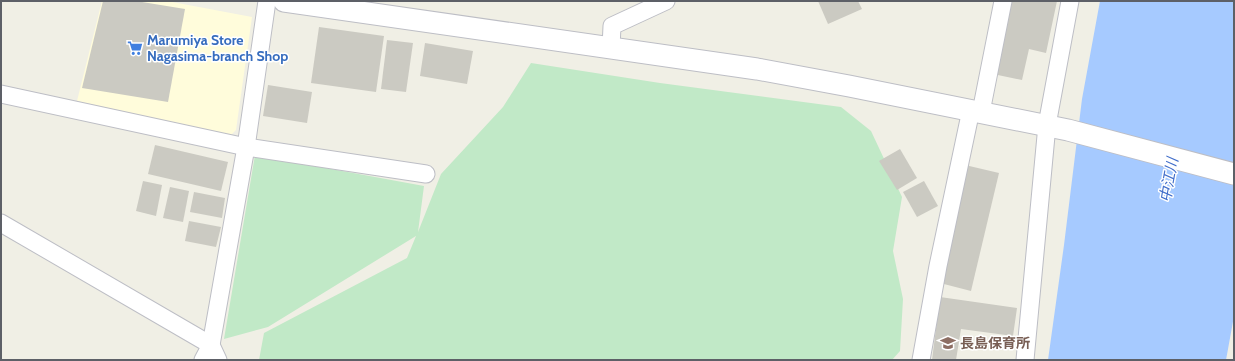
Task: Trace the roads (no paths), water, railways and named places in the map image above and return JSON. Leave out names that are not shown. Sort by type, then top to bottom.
[{"type":"street","points":[[203,360],[215,352],[267,1]]},
{"type":"street","points":[[284,1],[765,71],[1068,130],[1234,174]]},
{"type":"street","points":[[611,48],[612,26],[666,1]]},
{"type":"street","points":[[921,360],[938,266],[1003,1]]},
{"type":"street","points":[[1025,360],[1047,126],[1070,1]]},
{"type":"street","points":[[1,94],[246,147],[426,174]]},
{"type":"street","points":[[1,223],[215,352]]},
{"type":"water","name":"中江川","points":[[1100,1],[1234,1],[1234,316],[1226,360],[1048,360],[1082,99]]},
{"type":"place","name":"Marumiya Store Nagasima-branch Shop","points":[[135,48]]},
{"type":"place","name":"長島保育所","points":[[948,343]]}]
